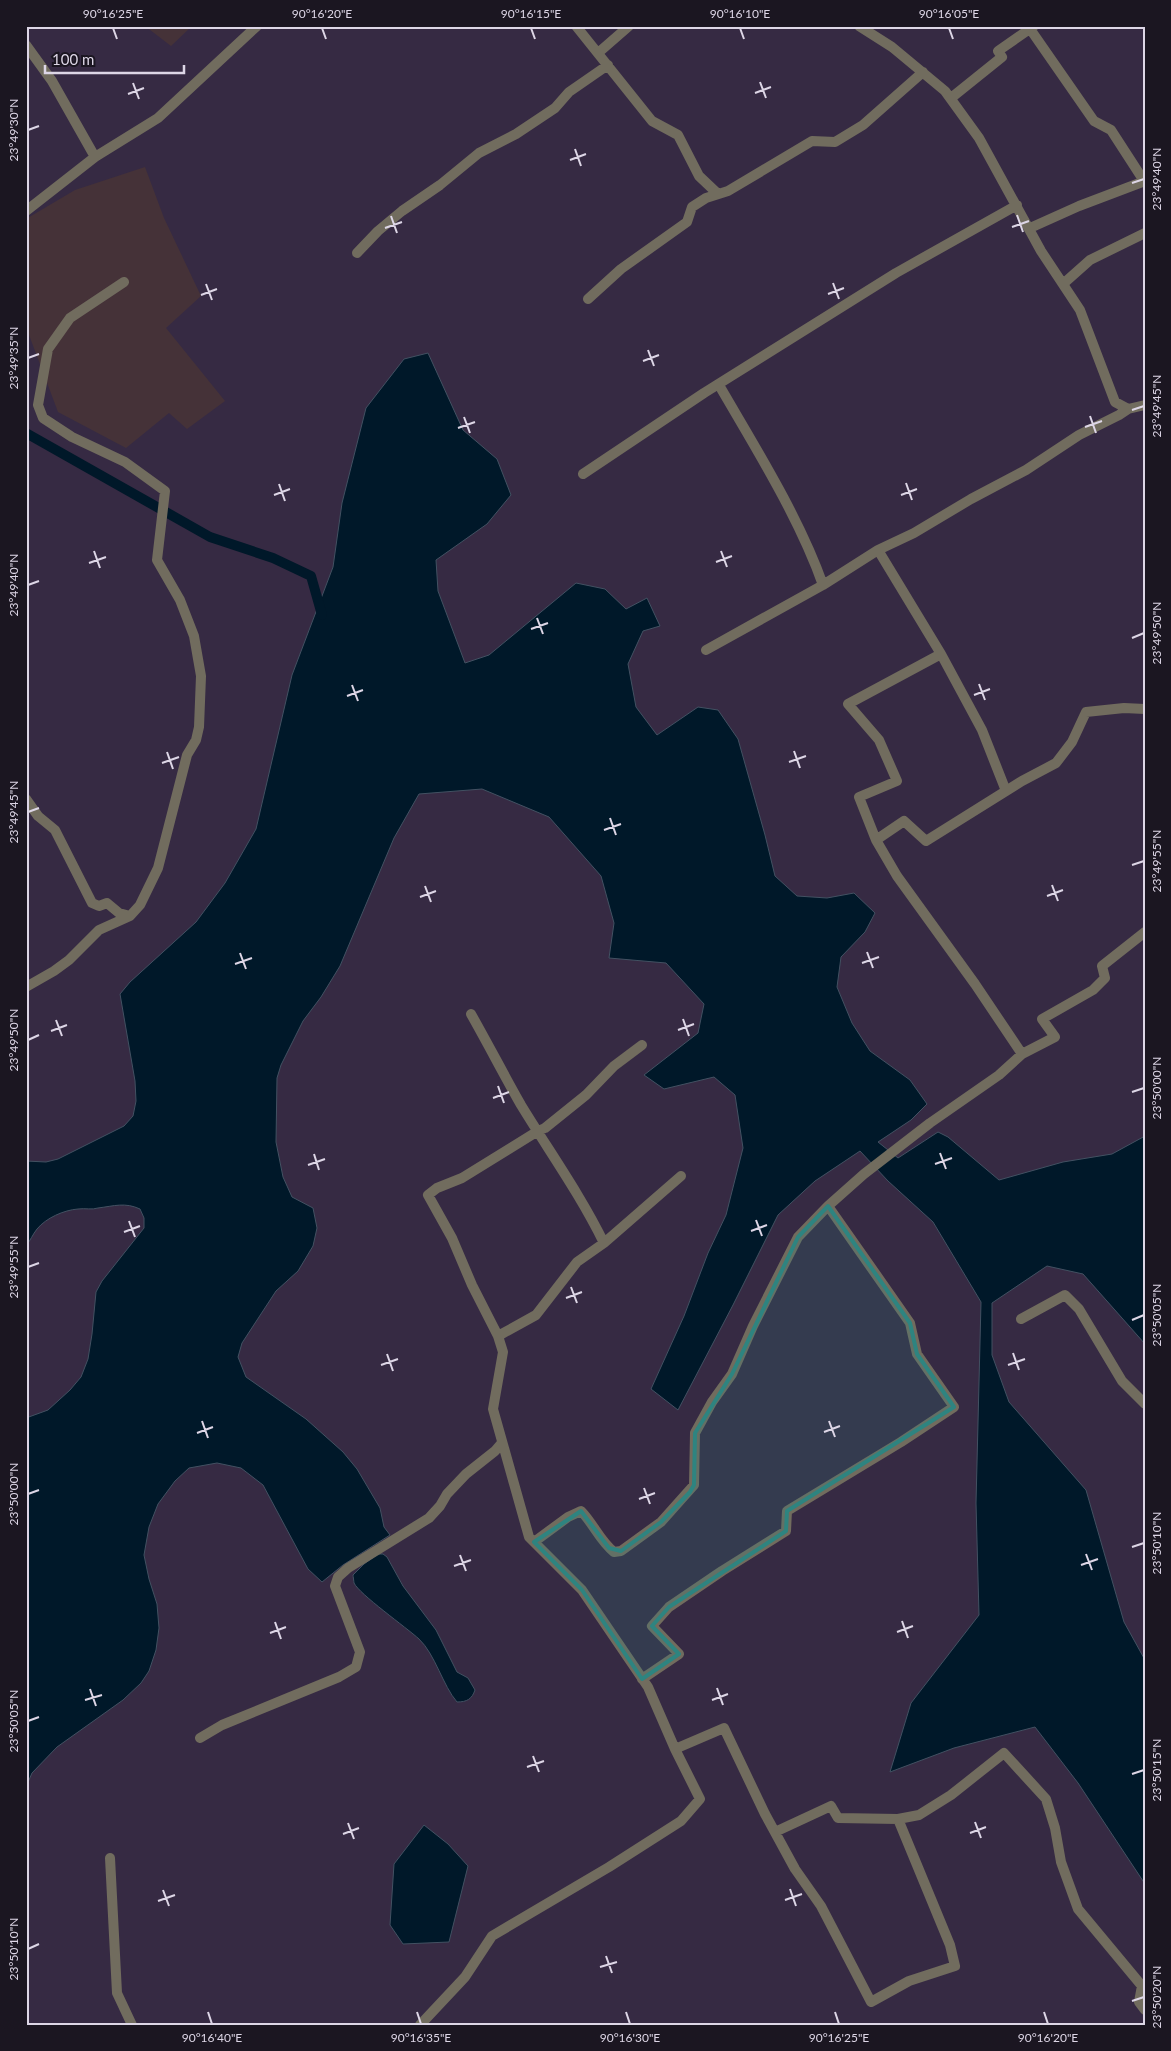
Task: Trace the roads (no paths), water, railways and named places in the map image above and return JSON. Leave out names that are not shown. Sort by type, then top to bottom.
[{"type":"street","points":[[26,212],[95,157],[158,118],[257,26]]},
{"type":"street","points":[[576,26],[652,121],[678,135],[699,176],[718,194]]},
{"type":"street","points":[[598,53],[629,26]]},
{"type":"street","points":[[859,26],[892,47],[946,91],[951,98],[979,138],[1030,228],[1080,310],[1115,402],[1128,409]]},
{"type":"street","points":[[951,98],[1002,57],[998,51],[1031,27],[1094,121],[1111,130],[1145,181],[1079,206],[1030,228]]},
{"type":"street","points":[[26,45],[52,81],[95,157]]},
{"type":"street","points":[[357,253],[378,231],[402,211],[440,185],[479,153],[516,134],[555,108],[569,92],[608,65]]},
{"type":"street","points":[[588,299],[621,269],[687,222],[692,207],[706,198],[728,191],[812,141],[835,142],[863,125],[923,72]]},
{"type":"street","points":[[583,474],[896,273],[1017,204]]},
{"type":"street","points":[[1063,284],[1090,260],[1145,233]]},
{"type":"street","points":[[26,987],[54,972],[99,930],[130,916],[140,905],[158,868],[188,755],[196,740],[199,727],[201,676],[194,636],[180,600],[157,560],[165,491],[124,462],[72,437],[43,418],[38,405],[48,349],[70,318],[124,282]]},
{"type":"street","points":[[719,385],[756,448],[794,521],[813,558],[823,585]]},
{"type":"street","points":[[706,650],[823,585],[878,550],[914,533],[1026,470],[1079,434],[1128,409],[1145,405]]},
{"type":"street","points":[[878,550],[942,654],[982,730],[1006,791]]},
{"type":"street","points":[[942,654],[848,704],[878,740],[897,781],[859,797],[876,840],[897,876],[975,984],[1022,1054]]},
{"type":"street","points":[[876,840],[904,821],[926,841],[1006,791],[1056,763],[1072,742],[1086,712],[1124,708],[1145,709]]},
{"type":"street","points":[[26,799],[38,816],[55,830],[92,903],[99,906],[107,903],[119,913],[130,916]]},
{"type":"street","points":[[534,1542],[568,1517],[580,1511],[590,1520],[609,1548],[614,1552],[620,1551],[661,1522],[690,1492],[694,1485],[695,1433],[712,1402],[732,1374],[753,1326],[798,1237],[828,1206],[896,1149],[999,1075],[1022,1054],[1055,1037],[1042,1020],[1093,990],[1105,978],[1102,966],[1145,932]]},
{"type":"street","points":[[471,1014],[521,1104],[591,1217],[604,1243]]},
{"type":"street","points":[[420,2025],[465,1977],[492,1936],[604,1870],[681,1820],[700,1799],[675,1749],[648,1687],[582,1590],[529,1537],[493,1409],[503,1352],[498,1336],[472,1286],[452,1238],[428,1195],[437,1188],[462,1178],[538,1131],[586,1095],[614,1066],[642,1044]]},
{"type":"street","points":[[498,1336],[536,1315],[577,1262],[604,1243],[681,1176]]},
{"type":"street","points":[[642,1679],[679,1654],[652,1626],[669,1607],[786,1531],[787,1511],[901,1442],[954,1407],[916,1354],[910,1323],[828,1206]]},
{"type":"street","points":[[1021,1319],[1066,1295],[1079,1309],[1122,1381],[1145,1404]]},
{"type":"street","points":[[200,1738],[222,1725],[339,1677],[356,1667],[360,1652],[335,1586],[338,1576],[429,1518],[466,1474],[496,1451],[502,1444]]},
{"type":"street","points":[[675,1749],[724,1728],[775,1832],[795,1869],[821,1906],[871,2002],[909,1981],[955,1966],[950,1945],[898,1819]]},
{"type":"street","points":[[775,1832],[831,1806],[838,1818],[898,1819],[919,1815],[952,1795],[1004,1753],[1046,1799],[1055,1828],[1061,1862],[1078,1909],[1142,1986],[1139,2002],[1145,2010]]},
{"type":"street","points":[[110,1858],[117,1992],[132,2025]]},
{"type":"water","points":[[428,353],[463,430],[497,459],[511,495],[487,524],[436,560],[438,591],[465,663],[489,655],[576,583],[605,589],[626,609],[647,598],[660,626],[643,631],[628,664],[636,707],[657,735],[698,707],[718,710],[738,739],[775,876],[797,896],[827,898],[854,893],[875,913],[865,932],[841,957],[837,987],[852,1023],[870,1051],[910,1080],[927,1104],[911,1120],[878,1142],[898,1158],[938,1132],[948,1137],[999,1180],[1063,1162],[1112,1154],[1145,1136],[1145,1344],[1083,1274],[1047,1266],[992,1303],[992,1355],[1009,1402],[1086,1490],[1124,1622],[1145,1660],[1145,1884],[1078,1783],[1035,1727],[954,1748],[890,1772],[911,1703],[979,1615],[976,1503],[981,1302],[933,1222],[888,1181],[860,1151],[815,1181],[778,1215],[678,1410],[651,1389],[726,1215],[743,1148],[735,1095],[714,1077],[664,1089],[644,1075],[698,1033],[704,1004],[666,963],[609,958],[614,923],[601,876],[549,817],[482,789],[419,794],[394,838],[340,966],[321,997],[303,1021],[281,1065],[277,1078],[276,1142],[283,1177],[292,1197],[313,1208],[317,1228],[313,1246],[298,1271],[276,1291],[242,1343],[238,1357],[246,1377],[306,1419],[343,1452],[357,1469],[380,1508],[384,1527],[390,1535],[343,1565],[322,1582],[308,1569],[263,1485],[241,1468],[217,1463],[189,1468],[175,1481],[158,1504],[149,1527],[144,1555],[157,1604],[159,1628],[156,1650],[149,1671],[141,1683],[123,1700],[57,1747],[32,1773],[26,1787],[26,1418],[48,1410],[81,1377],[88,1359],[96,1292],[102,1281],[144,1228],[144,1218],[140,1209],[124,1205],[67,1211],[50,1218],[41,1225],[26,1246],[26,1161],[46,1162],[58,1159],[124,1126],[133,1116],[136,1101],[135,1081],[120,994],[130,982],[196,922],[225,883],[256,829],[292,675],[333,567],[342,503],[366,408],[404,359]]},
{"type":"water","points":[[378,1554],[383,1554],[387,1557],[403,1586],[436,1630],[457,1672],[468,1678],[475,1690],[469,1699],[457,1702],[447,1688],[425,1645],[365,1595],[354,1583],[353,1575]]},
{"type":"water","points":[[424,1825],[448,1844],[468,1866],[449,1942],[403,1944],[390,1925],[394,1864]]},
{"type":"waterway","points":[[26,433],[210,537],[273,558],[311,576],[322,615]]}]
